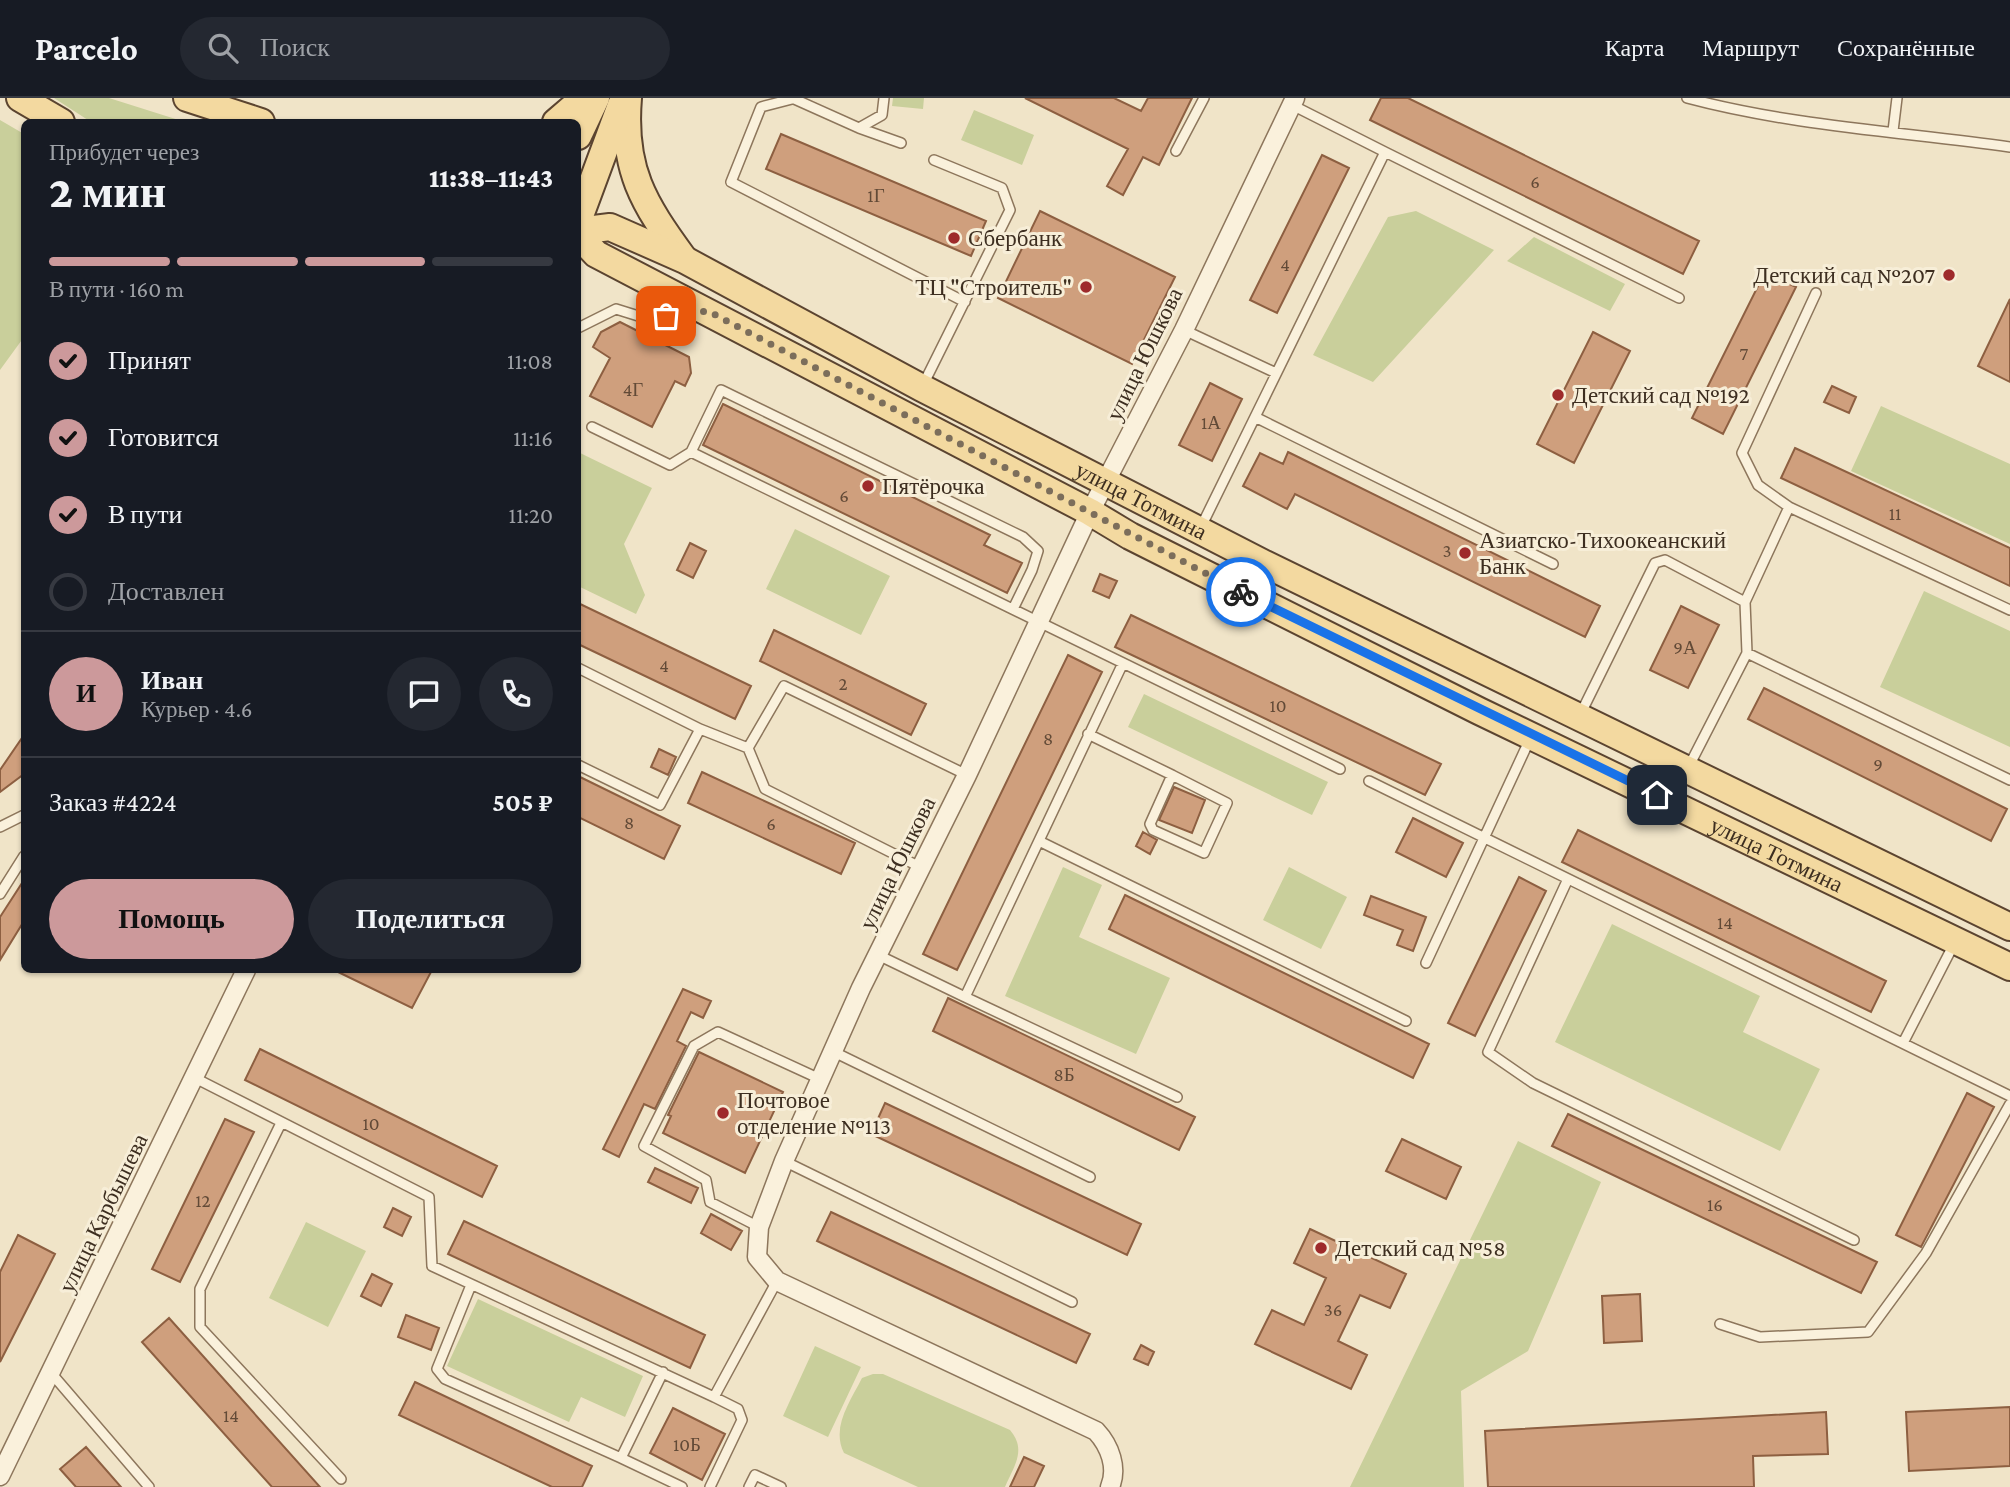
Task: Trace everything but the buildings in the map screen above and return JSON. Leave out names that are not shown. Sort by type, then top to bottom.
[{"type":"main road","points":[[20,98],[56,119]]},
{"type":"main road","points":[[187,98],[252,119]]},
{"type":"main road","points":[[559,119],[583,98]]},
{"type":"main road","points":[[581,130],[596,98]]},
{"type":"main road","points":[[581,213],[626,98]]},
{"type":"main road","points":[[626,98],[631,169],[656,220],[685,260]]},
{"type":"main road","name":"улица Тотмина","points":[[581,232],[610,227],[685,260],[922,388],[1199,530],[2010,927]]},
{"type":"main road","name":"улица Тотмина","points":[[581,236],[596,254],[1090,512],[1142,542],[1479,711],[1532,734],[2010,967]]},
{"type":"street","name":"улица Юшкова","points":[[1110,1487],[1114,1476],[1111,1454],[1096,1431],[777,1281],[757,1257],[759,1227],[784,1161],[832,1051],[967,775],[1090,512],[1184,330],[1293,102]]},
{"type":"street","name":"улица Карбышева","points":[[0,1476],[52,1374],[245,973]]},
{"type":"lane","points":[[859,128],[882,115],[884,98]]},
{"type":"lane","points":[[1176,151],[1204,98]]},
{"type":"lane","points":[[1687,98],[1862,130],[1893,131],[2010,147]]},
{"type":"lane","points":[[1893,131],[1897,98]]},
{"type":"lane","points":[[901,143],[792,99],[761,107],[731,182],[965,302]]},
{"type":"lane","points":[[1293,102],[1385,152],[1679,298]]},
{"type":"lane","points":[[1199,530],[1385,152]]},
{"type":"lane","points":[[922,388],[1010,210],[1002,188],[934,160]]},
{"type":"lane","points":[[1816,293],[1742,453],[1758,485],[1789,507],[2010,610]]},
{"type":"lane","points":[[581,326],[616,309],[648,318],[708,311]]},
{"type":"lane","points":[[1184,330],[1276,373]]},
{"type":"lane","points":[[592,426],[670,465],[691,452],[721,390],[1023,537],[1038,551],[1013,609]]},
{"type":"lane","points":[[1255,417],[1553,564]]},
{"type":"lane","points":[[691,452],[1340,769]]},
{"type":"lane","points":[[1687,770],[1747,653],[1745,602],[1789,507]]},
{"type":"lane","points":[[1579,717],[1655,563],[1665,560],[1745,602]]},
{"type":"lane","points":[[1747,653],[2010,780]]},
{"type":"lane","points":[[965,996],[1123,663]]},
{"type":"lane","points":[[581,670],[700,729],[748,748],[765,789],[922,868]]},
{"type":"lane","points":[[748,748],[784,686],[967,775]]},
{"type":"lane","points":[[581,766],[660,805],[700,729]]},
{"type":"lane","points":[[1088,734],[1172,775],[1227,803],[1204,853],[1153,830],[1150,824],[1172,775]]},
{"type":"lane","points":[[1426,964],[1532,734]]},
{"type":"lane","points":[[1369,780],[1567,881],[2010,1096]]},
{"type":"lane","points":[[0,827],[21,816]]},
{"type":"lane","points":[[1040,841],[1406,1021]]},
{"type":"lane","points":[[0,894],[21,861]]},
{"type":"lane","points":[[1567,881],[1488,1052],[1532,1083],[1854,1240]]},
{"type":"lane","points":[[1903,1043],[1956,941]]},
{"type":"lane","points":[[878,956],[1177,1097]]},
{"type":"lane","points":[[759,1227],[710,1202],[706,1180],[644,1146],[694,1046],[718,1032],[820,1079]]},
{"type":"lane","points":[[832,1051],[1090,1177]]},
{"type":"lane","points":[[195,1078],[429,1196],[432,1266],[738,1409],[742,1420],[710,1487]]},
{"type":"lane","points":[[1720,1324],[1760,1337],[1868,1332],[1926,1253],[2010,1104]]},
{"type":"lane","points":[[281,1123],[200,1289],[200,1327],[341,1479]]},
{"type":"lane","points":[[784,1161],[1072,1303]]},
{"type":"lane","points":[[714,1396],[777,1281]]},
{"type":"lane","points":[[471,1285],[437,1369],[445,1379],[682,1487]]},
{"type":"lane","points":[[621,1458],[663,1372]]},
{"type":"lane","points":[[52,1374],[70,1399],[149,1487]]},
{"type":"lane","points":[[749,1487],[755,1475],[781,1487]]},
{"type":"green space","points":[[54,98],[109,98],[176,119],[86,119]]},
{"type":"green space","points":[[893,98],[924,98],[923,109],[892,106]]},
{"type":"green space","points":[[974,110],[1034,135],[1022,165],[961,140]]},
{"type":"green space","points":[[0,120],[21,132],[21,341],[0,370]]},
{"type":"green space","points":[[1416,211],[1494,250],[1373,382],[1313,355],[1388,217]]},
{"type":"green space","points":[[1534,237],[1625,284],[1610,311],[1507,261]]},
{"type":"green space","points":[[1881,406],[2010,464],[2010,544],[1851,471]]},
{"type":"green space","points":[[581,453],[652,488],[624,544],[645,595],[636,614],[581,587]]},
{"type":"green space","points":[[795,529],[890,576],[861,635],[766,589]]},
{"type":"green space","points":[[1924,591],[2010,631],[2010,747],[1880,687]]},
{"type":"green space","points":[[1144,694],[1328,782],[1312,815],[1128,727]]},
{"type":"green space","points":[[1063,867],[1102,885],[1079,937],[1170,978],[1136,1054],[1005,996]]},
{"type":"green space","points":[[1289,867],[1347,897],[1321,949],[1263,920]]},
{"type":"green space","points":[[1612,924],[1760,996],[1743,1032],[1820,1069],[1780,1151],[1555,1042]]},
{"type":"green space","points":[[1518,1141],[1601,1182],[1528,1351],[1461,1391],[1464,1487],[1350,1487]]},
{"type":"green space","points":[[306,1222],[366,1251],[328,1327],[269,1298]]},
{"type":"green space","points":[[478,1299],[643,1376],[625,1417],[581,1397],[569,1422],[447,1366]]},
{"type":"green space","points":[[815,1346],[861,1367],[828,1437],[783,1416]]},
{"type":"green space","points":[[883,1374],[1010,1430],[1018,1444],[1018,1451],[1005,1487],[918,1487],[844,1453],[840,1434],[844,1415],[862,1378]]},
{"type":"way so far","points":[[666,316],[708,311],[1090,512],[1130,536],[1241,592]]},
{"type":"place","name":"Сбербанк","points":[[954,238]]},
{"type":"place","name":"Детский сад №207","points":[[1949,275]]},
{"type":"place","name":"ТЦ \"Строитель\"","points":[[1086,287]]},
{"type":"place","name":"Детский сад №192","points":[[1558,395]]},
{"type":"place","name":"Пятёрочка","points":[[868,486]]},
{"type":"place","name":"Азиатско-Тихоокеанский Банк","points":[[1465,553]]},
{"type":"place","name":"Почтовое отделение №113","points":[[723,1113]]},
{"type":"place","name":"Детский сад №58","points":[[1321,1248]]},
{"type":"route","points":[[1241,592],[1479,711],[1657,795]]}]
